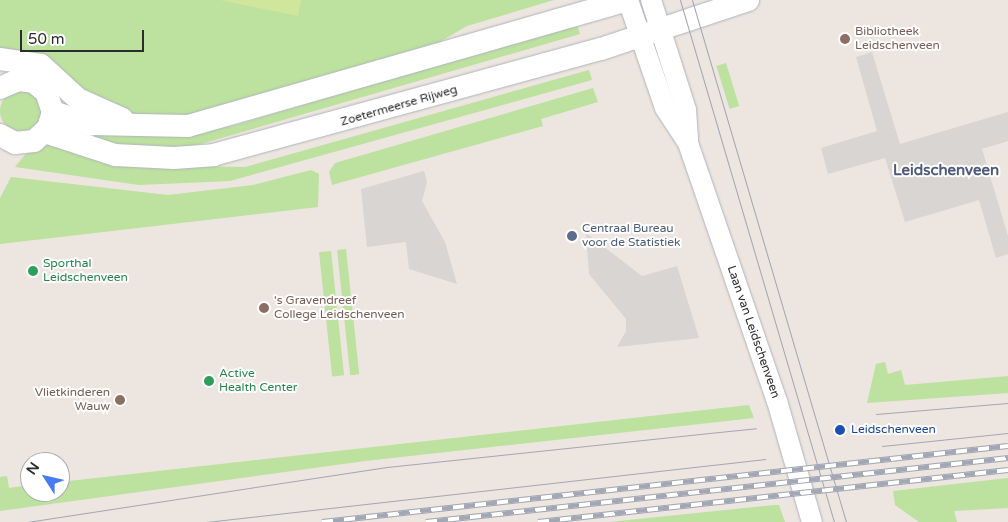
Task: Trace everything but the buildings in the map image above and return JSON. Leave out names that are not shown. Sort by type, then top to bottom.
[{"type":"main road","points":[[0,136],[24,143],[49,122],[146,127],[188,126],[227,117],[627,0]]},
{"type":"main road","name":"Zoetermeerse Rijweg","points":[[49,122],[115,155],[174,158],[213,155],[639,37],[748,0]]},
{"type":"main road","points":[[0,59],[41,65],[78,99],[146,127]]},
{"type":"main road","points":[[1,86],[18,80],[34,82],[46,92],[49,122]]},
{"type":"street","name":"Laan van Leidschenveen","points":[[627,0],[665,108],[688,143],[777,401],[812,522]]},
{"type":"street","name":"Laan van Leidschenveen","points":[[651,0],[686,110],[688,143]]},
{"type":"green space","points":[[0,0],[554,0],[467,26],[431,47],[192,116],[163,119],[130,113],[0,52]]},
{"type":"green space","points":[[220,0],[301,0],[298,16]]},
{"type":"green space","points":[[577,24],[580,34],[187,148],[143,149],[83,138],[87,128],[168,136],[232,126]]},
{"type":"green space","points":[[726,63],[739,106],[730,109],[716,66]]},
{"type":"green space","points":[[589,70],[592,80],[230,181],[139,185],[15,167],[28,151],[52,144],[193,166],[245,167]]},
{"type":"green space","points":[[593,88],[598,102],[541,119],[543,126],[332,185],[329,172],[335,163]]},
{"type":"green space","points":[[25,90],[33,93],[39,99],[42,111],[39,123],[33,129],[17,132],[9,129],[3,123],[0,107],[3,99],[9,93]]},
{"type":"green space","points":[[311,170],[319,174],[318,207],[0,244],[0,198],[11,177],[168,195],[253,185]]},
{"type":"green space","points":[[346,249],[359,374],[350,375],[337,250]]},
{"type":"green space","points":[[331,251],[344,375],[332,377],[319,252]]},
{"type":"green space","points":[[885,362],[888,374],[901,370],[905,385],[1008,376],[1008,393],[867,403],[876,364]]},
{"type":"green space","points":[[749,405],[754,418],[365,461],[70,501],[70,481]]},
{"type":"green space","points":[[7,476],[9,488],[20,486],[20,502],[66,502],[0,511],[0,477]]},
{"type":"green space","points":[[1008,478],[1008,508],[954,511],[957,522],[919,522],[895,505],[893,491]]},
{"type":"green space","points":[[774,505],[779,505],[785,522],[609,522]]},
{"type":"shaded area","points":[[872,52],[900,144],[1008,112],[1008,141],[982,149],[1008,236],[1008,254],[996,258],[979,200],[905,222],[885,158],[828,174],[821,148],[877,131],[856,57]]},
{"type":"shaded area","points":[[424,171],[427,182],[422,201],[445,242],[457,284],[409,269],[406,242],[367,247],[361,189]]},
{"type":"shaded area","points":[[586,233],[642,276],[677,266],[699,338],[617,347],[626,331],[626,319],[589,274]]},
{"type":"tram line","points":[[680,0],[834,522]]},
{"type":"tram line","points":[[692,0],[846,522]]},
{"type":"tram line","points":[[876,414],[1008,403]]},
{"type":"tram line","points":[[27,522],[387,467],[756,428]]},
{"type":"tram line","points":[[882,446],[1008,433]]},
{"type":"tram line","points":[[206,522],[765,459]]},
{"type":"railway","points":[[322,522],[1008,446]]},
{"type":"railway","points":[[426,522],[1008,458]]},
{"type":"railway","points":[[538,522],[1008,470]]},
{"type":"place","name":"Bibliotheek Leidschenveen","points":[[845,39]]},
{"type":"place","name":"Centraal Bureau voor de Statistiek","points":[[572,236]]},
{"type":"place","name":"Sporthal Leidschenveen","points":[[33,271]]},
{"type":"place","name":"'s Gravendreef College Leidschenveen","points":[[264,308]]},
{"type":"place","name":"Active Health Center","points":[[209,381]]},
{"type":"place","name":"Vlietkinderen Wauw","points":[[120,400]]},
{"type":"place","name":"Leidschenveen","points":[[840,430]]},
{"type":"district","name":"Leidschenveen","points":[[946,171]]}]
